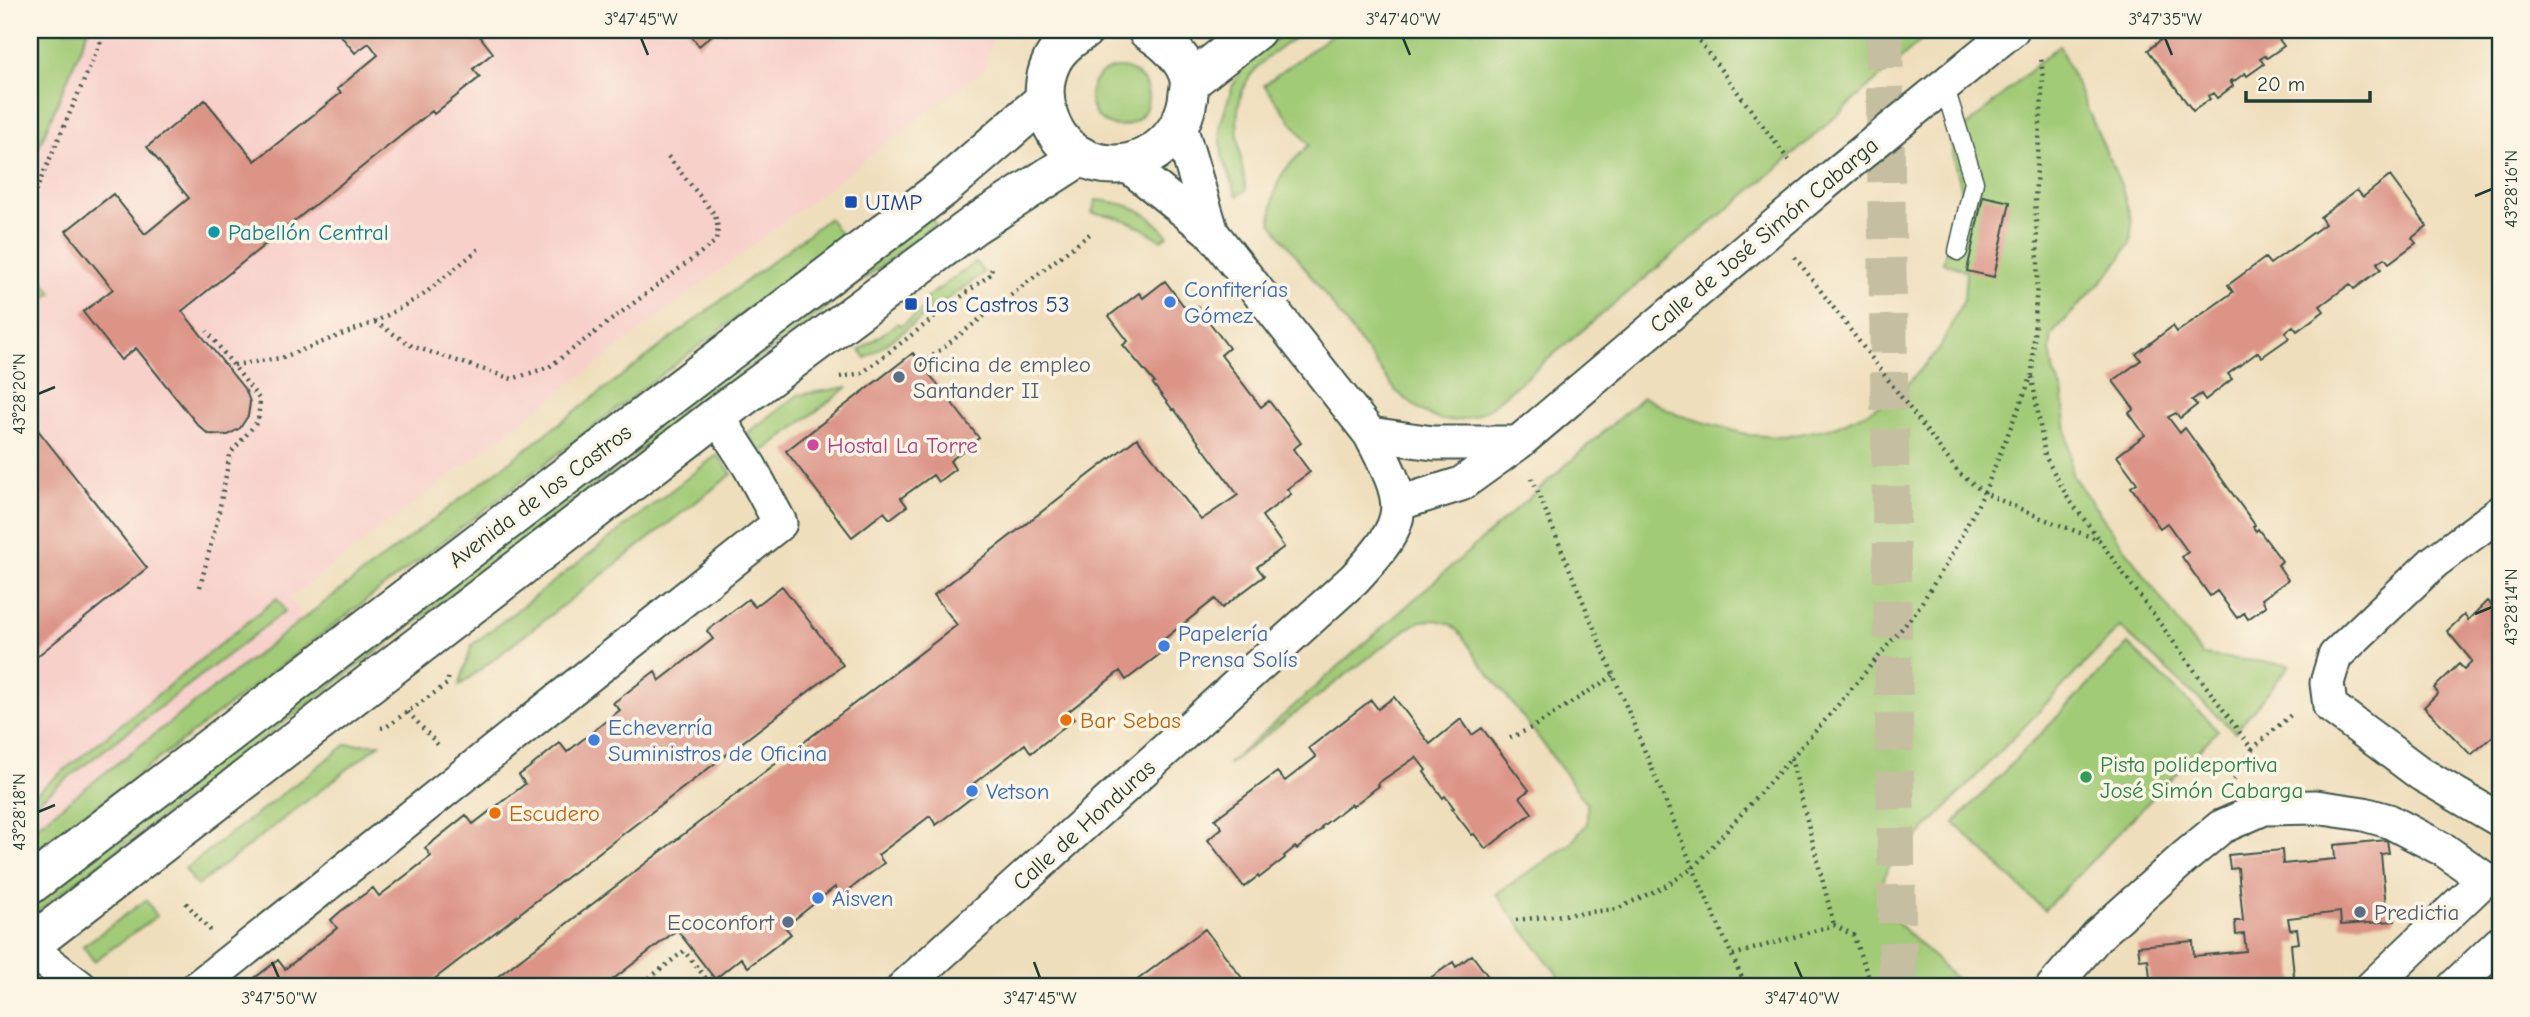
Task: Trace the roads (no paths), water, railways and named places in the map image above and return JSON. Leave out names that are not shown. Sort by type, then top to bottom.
[{"type":"main road","points":[[1084,30],[1069,39],[1051,62],[1044,85],[1044,100],[1051,125],[1065,145],[1081,156],[1102,163],[1126,164],[1154,154],[1168,142],[1180,126],[1186,108],[1190,82],[1180,61],[1165,41],[1147,30]]},
{"type":"main road","points":[[1190,82],[1256,30]]},
{"type":"main road","name":"Avenida de los Castros","points":[[30,885],[943,188],[1044,100]]},
{"type":"main road","name":"Avenida de los Castros","points":[[30,947],[717,416],[974,225],[1081,156]]},
{"type":"street","name":"Calle de José Simón Cabarga","points":[[1400,503],[1461,484],[1518,443],[2012,30]]},
{"type":"street","points":[[1180,126],[1212,233]]},
{"type":"street","points":[[1126,164],[1212,233],[1370,434],[1391,475],[1400,503]]},
{"type":"street","points":[[198,987],[780,523],[750,467],[717,416]]},
{"type":"street","points":[[1370,434],[1433,443],[1518,443]]},
{"type":"street","name":"Calle de Honduras","points":[[904,987],[1354,579],[1376,556],[1393,531],[1400,503]]},
{"type":"street","points":[[2500,513],[2434,562],[2335,656],[2327,683],[2330,706],[2421,774],[2500,820]]},
{"type":"street","points":[[2053,987],[2098,935],[2221,827],[2264,808],[2316,807],[2364,814],[2389,821],[2495,876],[2372,987]]},
{"type":"street","points":[[2454,987],[2500,943]]},
{"type":"street","name":"Avenida de los Castros","points":[[30,947],[80,987]]},
{"type":"lane","points":[[1944,85],[1974,182],[1958,251]]},
{"type":"tunnel","points":[[1884,30],[1898,987]]},
{"type":"place","name":"UIMP","points":[[851,202]]},
{"type":"place","name":"Pabellón Central","points":[[214,232]]},
{"type":"place","name":"Confiterías Gómez","points":[[1170,302]]},
{"type":"place","name":"Los Castros 53","points":[[911,304]]},
{"type":"place","name":"Oficina de empleo Santander II","points":[[899,377]]},
{"type":"place","name":"Hostal La Torre","points":[[813,445]]},
{"type":"place","name":"Papelería Prensa Solís","points":[[1164,646]]},
{"type":"place","name":"Bar Sebas","points":[[1066,720]]},
{"type":"place","name":"Echeverría Suministros de Oficina","points":[[594,740]]},
{"type":"place","name":"Pista polideportiva José Simón Cabarga","points":[[2086,777]]},
{"type":"place","name":"Vetson","points":[[972,791]]},
{"type":"place","name":"Escudero","points":[[495,813]]},
{"type":"place","name":"Aisven","points":[[818,898]]},
{"type":"place","name":"Predictia","points":[[2360,912]]},
{"type":"place","name":"Ecoconfort","points":[[788,922]]}]
